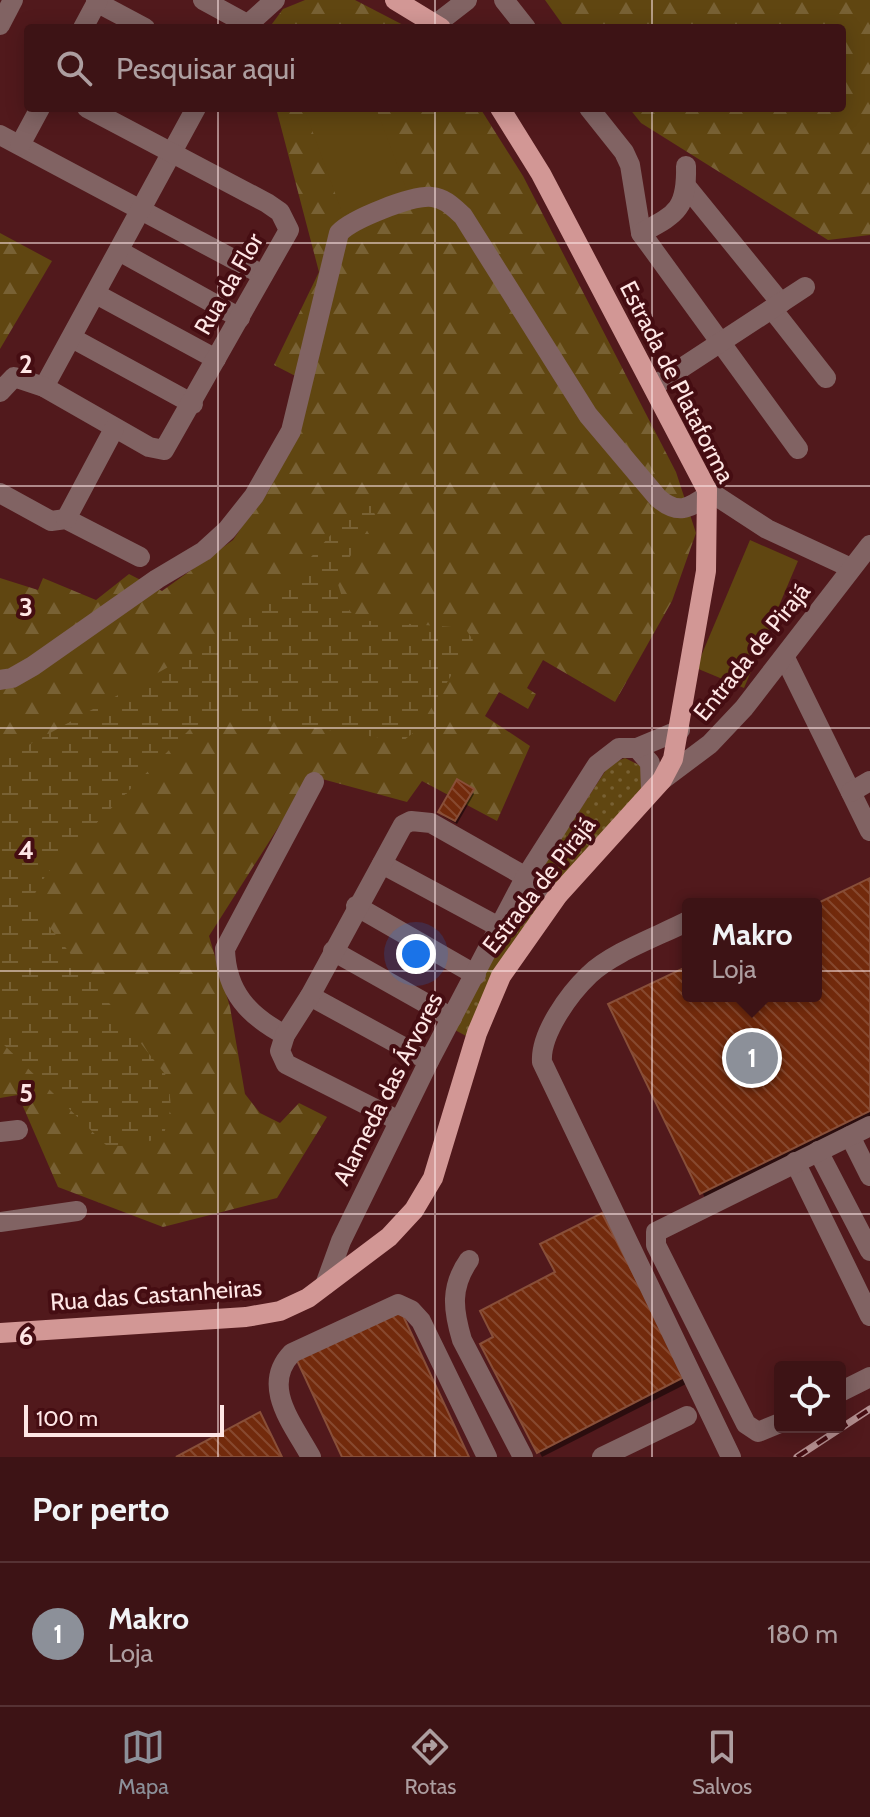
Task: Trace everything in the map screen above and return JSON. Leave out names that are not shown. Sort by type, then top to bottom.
[{"type":"main road","points":[[395,0],[435,24]]},
{"type":"main road","name":"Estrada de Plataforma","points":[[502,112],[541,174],[707,492],[706,571],[680,730],[673,759],[656,785]]},
{"type":"main road","name":"Estrada de Pirajá","points":[[440,1158],[486,1006],[517,949],[558,895],[656,785]]},
{"type":"main road","name":"Rua das Castanheiras","points":[[0,1333],[270,1314],[293,1306],[325,1285],[402,1224],[424,1194],[440,1158]]},
{"type":"street","points":[[203,0],[242,24]]},
{"type":"street","points":[[247,24],[275,0]]},
{"type":"street","points":[[440,24],[467,0]]},
{"type":"street","points":[[504,0],[523,24]]},
{"type":"street","points":[[85,24],[97,1],[138,24]]},
{"type":"street","points":[[20,145],[38,112]]},
{"type":"street","points":[[95,112],[173,153]]},
{"type":"street","points":[[44,387],[193,112]]},
{"type":"street","points":[[592,112],[630,165],[641,233],[798,449]]},
{"type":"street","points":[[0,135],[263,275]]},
{"type":"street","name":"Rua da Flor","points":[[114,429],[149,447],[164,450],[168,447],[289,230],[280,212],[173,153]]},
{"type":"street","points":[[641,233],[675,214],[686,176],[826,378]]},
{"type":"street","points":[[0,680],[12,678],[33,666],[157,579],[204,551],[227,530],[254,496],[291,431],[339,233],[376,212],[431,197],[449,203],[463,216],[588,415],[658,498],[671,509],[687,510],[707,492],[767,529],[851,568]]},
{"type":"street","points":[[119,251],[240,318]]},
{"type":"street","points":[[654,386],[805,287]]},
{"type":"street","points":[[96,294],[216,359]]},
{"type":"street","points":[[72,338],[193,404]]},
{"type":"street","points":[[0,392],[14,377],[44,387],[114,429],[66,519]]},
{"type":"street","points":[[0,493],[51,521],[66,519],[140,557]]},
{"type":"street","name":"Entrada de Pirajá","points":[[656,785],[718,736],[785,658],[870,545]]},
{"type":"street","points":[[785,658],[870,831]]},
{"type":"street","name":"Alameda das Árvores","points":[[325,1285],[341,1241],[429,1061],[525,878],[597,765],[608,753],[637,748],[680,730]]},
{"type":"street","points":[[637,748],[650,763],[656,785]]},
{"type":"street","points":[[851,792],[870,781]]},
{"type":"street","points":[[285,1035],[257,1019],[239,1000],[225,961],[225,949],[314,782]]},
{"type":"street","points":[[399,1121],[286,1064],[280,1056],[285,1035],[310,996],[356,906],[403,825],[421,821],[431,823],[558,895]]},
{"type":"street","points":[[382,864],[501,928]]},
{"type":"street","points":[[356,906],[476,975]]},
{"type":"street","points":[[682,924],[588,976],[556,1019],[541,1051],[542,1062],[731,1457]]},
{"type":"street","points":[[333,951],[452,1018]]},
{"type":"street","points":[[310,996],[429,1061]]},
{"type":"street","points":[[774,1425],[758,1432],[746,1424],[655,1239],[656,1232],[669,1222],[870,1126]]},
{"type":"street","points":[[850,1136],[870,1176]]},
{"type":"street","points":[[818,1151],[870,1251]]},
{"type":"street","points":[[795,1162],[870,1316]]},
{"type":"street","points":[[0,1222],[77,1211]]},
{"type":"street","points":[[469,1260],[454,1289],[457,1322],[462,1340],[523,1457]]},
{"type":"street","points":[[311,1457],[275,1384],[283,1361],[292,1353],[398,1304],[411,1310],[421,1321],[487,1457]]},
{"type":"street","points":[[846,1389],[870,1377]]},
{"type":"street","points":[[602,1457],[687,1416]]},
{"type":"green space","points":[[305,0],[355,0],[401,24],[272,24],[283,9]]},
{"type":"green space","points":[[545,0],[870,0],[870,235],[828,240],[641,123],[632,112],[846,112],[846,24],[562,24]]},
{"type":"green space","points":[[277,112],[483,112],[523,176],[676,472],[696,533],[672,601],[615,702],[543,660],[527,688],[536,694],[528,709],[499,692],[485,716],[530,746],[497,821],[422,781],[407,802],[311,776],[209,936],[230,1007],[245,1094],[260,1113],[280,1123],[299,1103],[327,1117],[277,1198],[163,1227],[58,1187],[18,1095],[0,1098],[0,578],[38,590],[43,578],[96,600],[129,574],[162,591],[233,540],[275,478],[311,384],[274,365],[319,272]]},
{"type":"green space","points":[[305,112],[377,112],[407,191],[343,215]]},
{"type":"green space","points":[[0,233],[52,261],[0,349]]},
{"type":"green space","points":[[370,503],[376,517],[336,578],[344,603],[357,620],[465,628],[473,640],[419,728],[403,741],[221,714],[191,728],[47,873],[34,895],[44,920],[168,1078],[171,1107],[163,1138],[127,1146],[107,1146],[0,1041],[0,761],[213,642],[267,606],[355,508]]},
{"type":"green space","points":[[750,540],[798,561],[744,688],[696,668]]},
{"type":"green space","points":[[625,758],[641,766],[645,784],[556,885],[542,875],[542,867],[610,764]]},
{"type":"green space","points":[[530,888],[548,898],[468,1037],[453,1029]]},
{"type":"building","points":[[457,779],[474,789],[455,821],[438,812]]},
{"type":"building","points":[[870,878],[870,1111],[700,1194],[608,1004],[682,969],[682,1002],[822,1002],[822,901]]},
{"type":"building","points":[[602,1213],[686,1376],[537,1453],[480,1344],[493,1337],[480,1311],[555,1272],[540,1244]]},
{"type":"building","points":[[399,1307],[469,1457],[342,1457],[294,1354]]},
{"type":"building","points":[[260,1412],[282,1457],[176,1457]]},
{"type":"railway","points":[[797,1457],[870,1409]]},
{"type":"place","name":"Makro","points":[[752,1058]]}]
